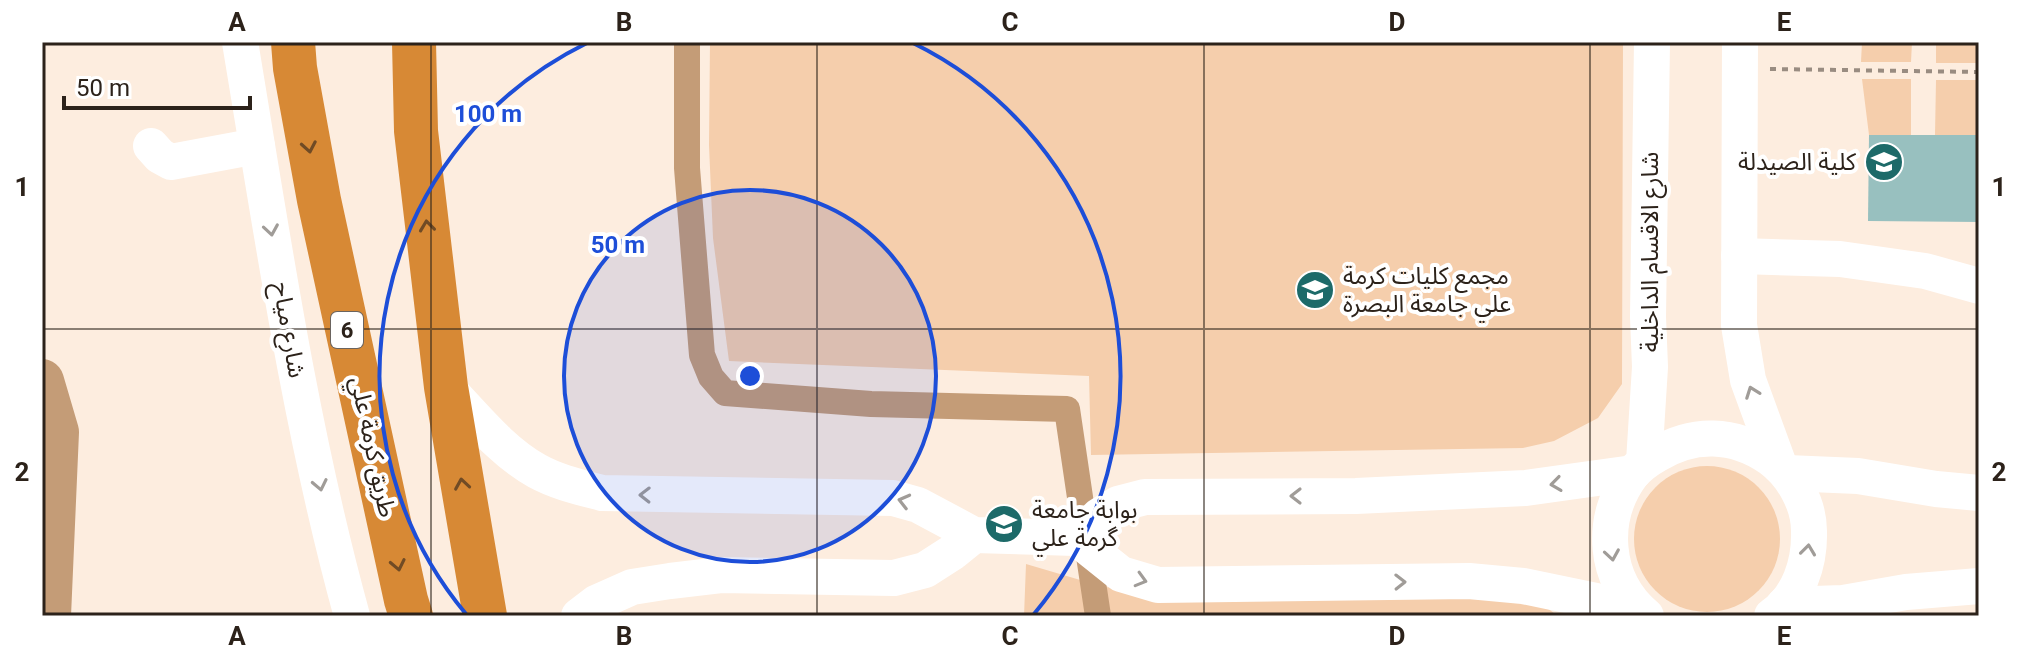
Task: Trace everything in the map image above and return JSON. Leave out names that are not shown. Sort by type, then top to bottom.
[{"type":"highway","name":"طريق كرمة علي","points":[[293,42],[319,200],[411,616]]},
{"type":"highway","points":[[414,42],[416,131],[446,387],[485,616]]},
{"type":"street","name":"شارع مياح","points":[[240,42],[285,316],[305,418],[352,616]]},
{"type":"street","name":"شارع الاقسام الداخلية","points":[[1638,467],[1650,367],[1652,42]]},
{"type":"street","points":[[1740,56],[1739,325],[1742,352],[1748,380],[1783,469],[1802,498],[1809,525],[1809,554],[1800,582],[1777,612]]},
{"type":"street","points":[[151,146],[171,162],[257,146]]},
{"type":"street","points":[[1739,256],[1840,259],[1925,271],[1979,286]]},
{"type":"street","points":[[446,387],[508,451],[537,471],[568,485],[602,493],[893,498],[918,505],[974,535],[1076,538],[1121,574],[1158,585],[1469,581],[1523,586],[1642,614]]},
{"type":"street","points":[[1642,614],[1621,586],[1611,558],[1609,528],[1617,499],[1638,467],[1669,446],[1698,439],[1727,439],[1755,448],[1783,469],[1979,493]]},
{"type":"street","points":[[1076,538],[1099,516],[1118,504],[1145,497],[1356,496],[1495,490],[1526,488],[1638,467]]},
{"type":"street","points":[[579,616],[596,603],[632,587],[670,581],[721,575],[894,578],[925,570],[974,535]]},
{"type":"street","points":[[1777,612],[1906,592],[1979,586]]},
{"type":"path","points":[[1740,56],[1979,72]]},
{"type":"shaded area","points":[[710,42],[1623,42],[1622,384],[1598,418],[1554,441],[1523,448],[1091,455],[1089,376],[729,361],[713,238],[709,145]]},
{"type":"shaded area","points":[[1862,42],[1912,42],[1911,62],[1861,62]]},
{"type":"shaded area","points":[[1936,42],[1979,42],[1979,63],[1936,63]]},
{"type":"shaded area","points":[[1862,79],[1911,79],[1911,135],[1869,135]]},
{"type":"shaded area","points":[[1936,80],[1979,80],[1979,135],[1935,135]]},
{"type":"shaded area","points":[[1707,466],[1735,472],[1758,488],[1774,511],[1780,539],[1774,567],[1758,590],[1735,606],[1707,612],[1679,606],[1656,590],[1640,567],[1634,539],[1640,511],[1656,488],[1679,472]]},
{"type":"shaded area","points":[[1026,564],[1104,587],[1253,598],[1461,596],[1536,600],[1558,616],[1024,616]]},
{"type":"building","points":[[1869,135],[1979,135],[1979,222],[1868,221]]},
{"type":"waterway","points":[[687,42],[687,168],[702,355],[711,377],[725,393],[871,404],[1067,409],[1081,504]]},
{"type":"waterway","points":[[42,381],[57,432],[49,616]]},
{"type":"waterway","points":[[1089,556],[1098,616]]},
{"type":"place","name":"كلية الصيدلة","points":[[1884,162]]},
{"type":"place","name":"مجمع كليات كرمة علي جامعة البصرة","points":[[1315,290]]},
{"type":"place","name":"بوابة جامعة گرمة علي","points":[[1004,524]]}]
